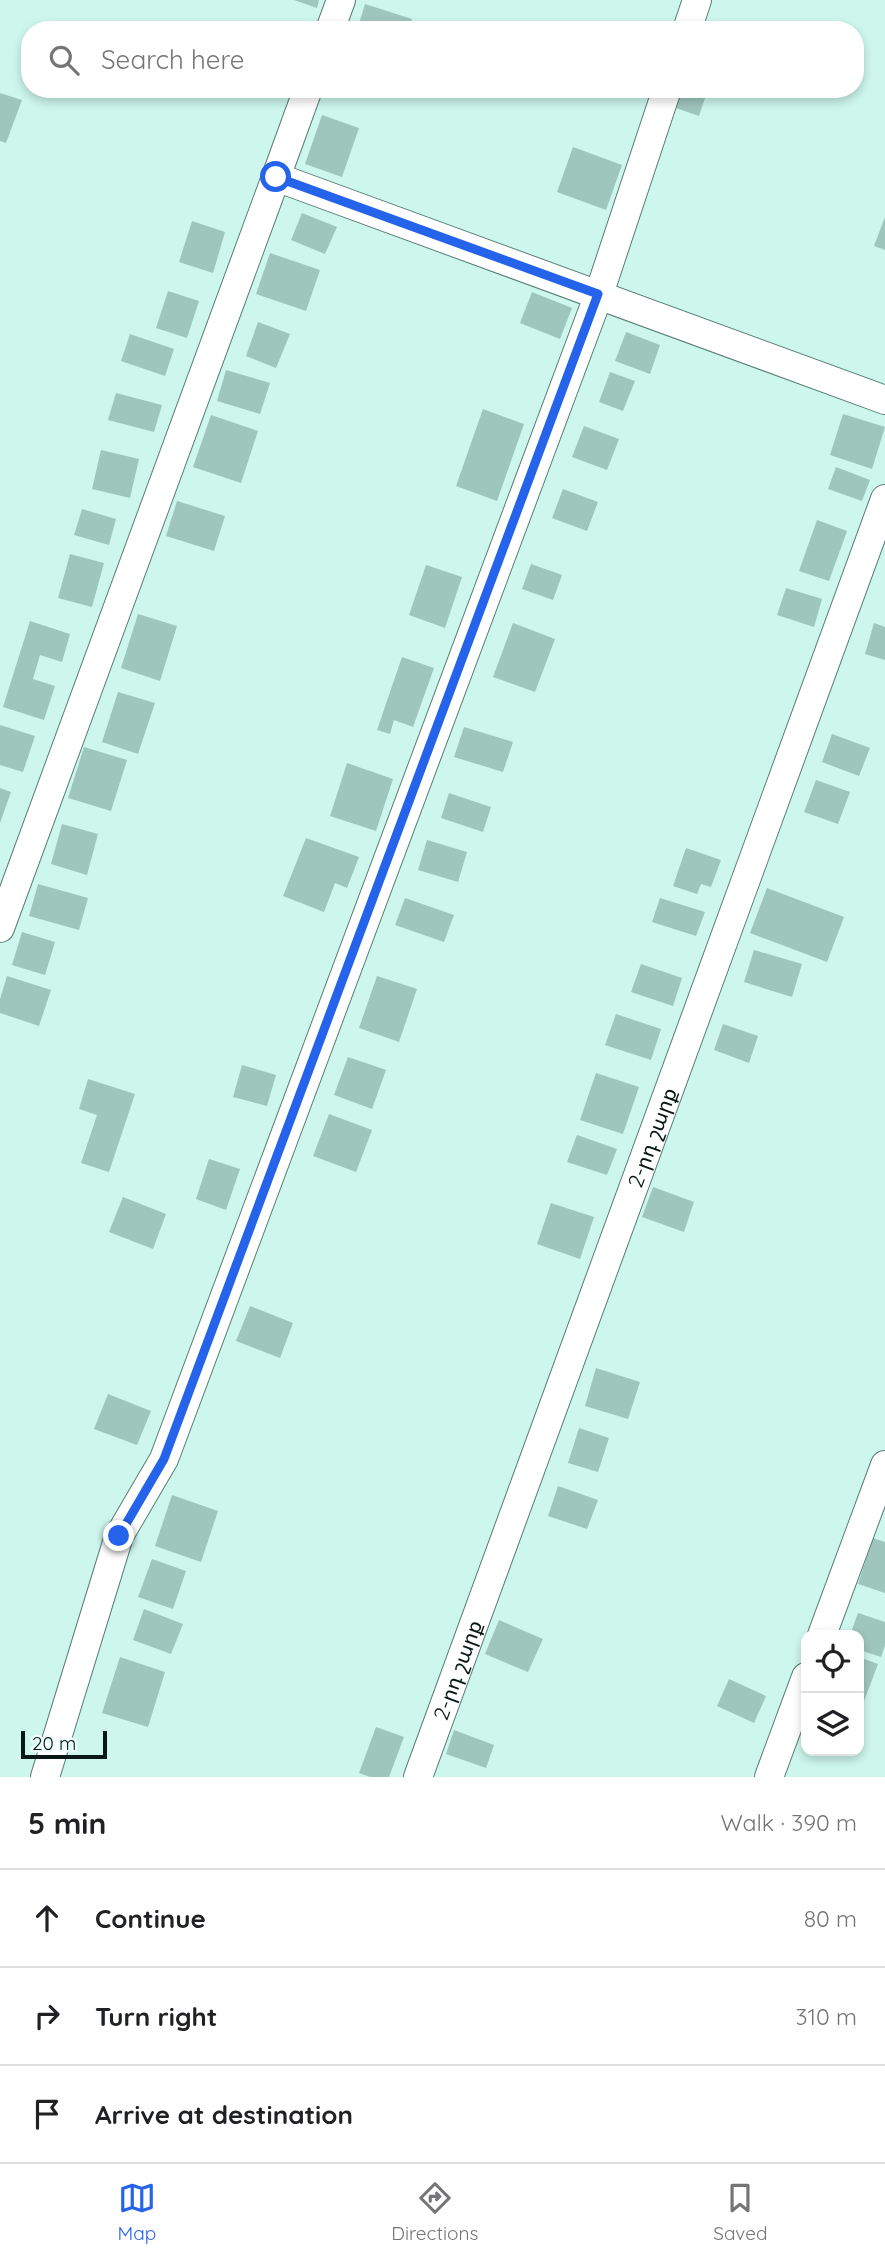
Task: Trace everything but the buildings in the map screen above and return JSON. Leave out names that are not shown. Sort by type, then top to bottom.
[{"type":"street","points":[[333,21],[341,0]]},
{"type":"street","points":[[690,21],[697,0]]},
{"type":"street","points":[[0,928],[305,98]]},
{"type":"street","points":[[45,1777],[119,1536],[164,1459],[598,294],[664,98]]},
{"type":"street","points":[[276,177],[885,400]]},
{"type":"street","name":"2-րդ շարք","points":[[418,1777],[885,499]]},
{"type":"street","points":[[824,1630],[885,1465]]},
{"type":"street","points":[[769,1777],[801,1690]]},
{"type":"route","points":[[119,1536],[164,1459],[598,294],[276,177]]}]
